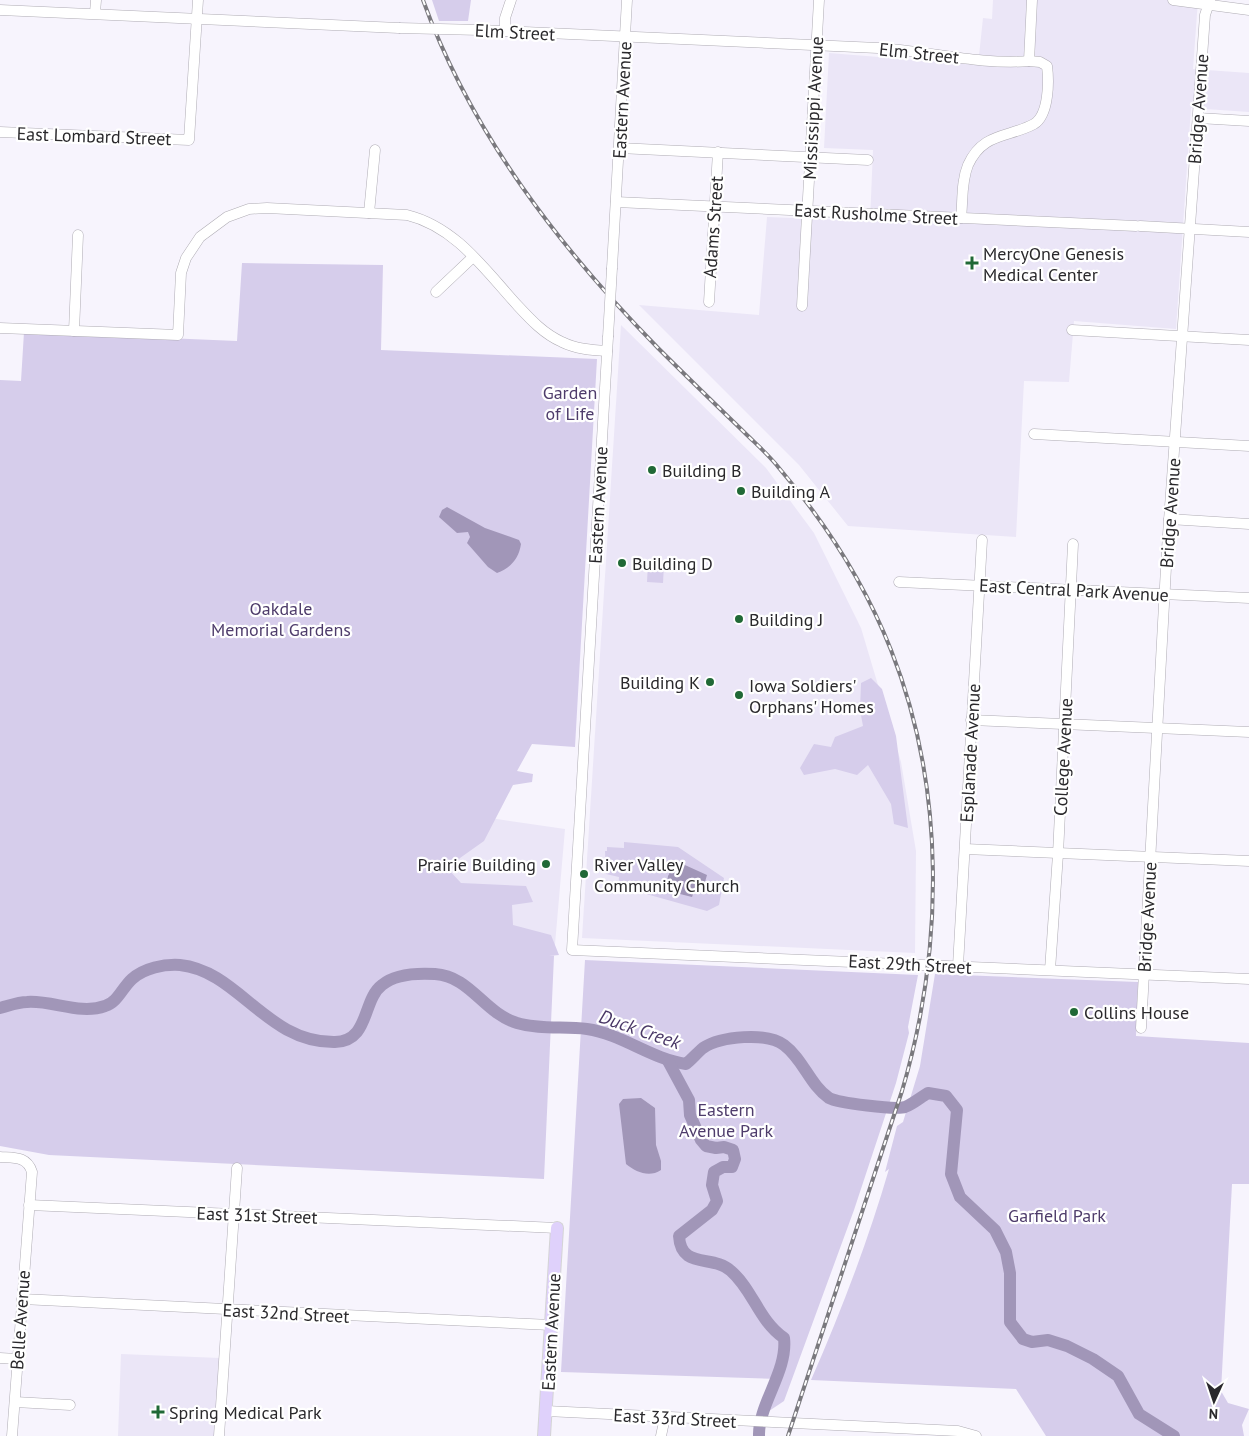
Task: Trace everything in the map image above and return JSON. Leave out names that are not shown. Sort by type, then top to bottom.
[{"type":"main road","name":"Eastern Avenue","points":[[544,1436],[557,1228]]},
{"type":"street","points":[[95,13],[96,0]]},
{"type":"street","points":[[197,17],[198,0]]},
{"type":"street","points":[[506,31],[505,18],[511,0]]},
{"type":"street","name":"Eastern Avenue","points":[[572,950],[627,0]]},
{"type":"street","name":"Mississippi Avenue","points":[[802,306],[819,0]]},
{"type":"street","points":[[962,218],[964,181],[969,165],[976,153],[987,142],[1001,134],[1035,123],[1042,114],[1048,77],[1047,66],[1040,62],[1029,61],[1032,0]]},
{"type":"street","points":[[1173,0],[1209,3],[1249,10]]},
{"type":"street","name":"Bridge Avenue","points":[[1141,1028],[1156,728],[1174,442],[1205,15],[1209,3]]},
{"type":"street","name":"Elm Street","points":[[0,10],[816,45],[884,49],[1001,62],[1029,61]]},
{"type":"street","name":"East Lombard Street","points":[[0,132],[189,140],[197,17]]},
{"type":"street","points":[[1198,118],[1249,121]]},
{"type":"street","points":[[619,148],[868,160]]},
{"type":"street","points":[[369,213],[375,150]]},
{"type":"street","name":"Adams Street","points":[[709,302],[718,152]]},
{"type":"street","name":"East Rusholme Street","points":[[616,202],[1249,232]]},
{"type":"street","points":[[0,328],[178,335],[181,273],[192,246],[218,223],[236,212],[249,209],[369,213],[407,215],[422,219],[452,235],[531,320],[547,334],[562,343],[582,349],[607,351]]},
{"type":"street","points":[[74,331],[78,235]]},
{"type":"street","points":[[436,292],[473,257]]},
{"type":"street","points":[[1072,330],[1249,340]]},
{"type":"street","points":[[1034,434],[1249,446]]},
{"type":"street","points":[[1169,519],[1249,524]]},
{"type":"street","name":"Esplanade Avenue","points":[[958,966],[982,540]]},
{"type":"street","name":"College Avenue","points":[[1050,970],[1058,854],[1073,544]]},
{"type":"street","name":"East Central Park Avenue","points":[[899,582],[1249,598]]},
{"type":"street","points":[[971,720],[1249,732]]},
{"type":"street","points":[[965,849],[1249,861]]},
{"type":"street","name":"East 29th Street","points":[[572,950],[1249,979]]},
{"type":"street","points":[[0,1157],[21,1158],[30,1165],[32,1172],[29,1205]]},
{"type":"street","points":[[219,1436],[237,1168]]},
{"type":"street","name":"East 31st Street","points":[[29,1205],[557,1228]]},
{"type":"street","name":"Belle Avenue","points":[[12,1436],[29,1205]]},
{"type":"street","name":"East 32nd Street","points":[[22,1299],[551,1325]]},
{"type":"street","points":[[0,1358],[17,1359]]},
{"type":"street","points":[[15,1402],[70,1405]]},
{"type":"street","name":"East 33rd Street","points":[[546,1411],[958,1431],[976,1436]]},
{"type":"street","points":[[661,1436],[665,1417]]},
{"type":"shaded area","name":"MercyOne Genesis Medical Center","points":[[993,0],[1198,0],[1193,69],[1249,73],[1249,112],[1191,108],[1176,329],[1074,321],[1069,382],[1024,381],[1016,537],[848,526],[799,465],[639,305],[759,315],[767,217],[870,221],[873,150],[824,148],[829,53],[978,65],[983,18],[992,19]]},
{"type":"shaded area","name":"Iowa Soldiers' Orphans' Homes","points":[[621,325],[766,468],[814,533],[861,628],[901,762],[916,851],[915,953],[582,938]]},
{"type":"shaded area","points":[[447,507],[485,528],[519,540],[521,544],[520,549],[514,562],[497,573],[488,567],[467,543],[470,537],[468,532],[457,533],[439,517],[442,510]]},
{"type":"shaded area","points":[[490,818],[565,829],[554,956],[366,944],[369,906]]},
{"type":"shaded area","points":[[676,861],[707,875],[705,882],[698,880],[692,897],[680,894],[684,881],[667,883],[668,876]]},
{"type":"shaded area","points":[[641,1098],[655,1108],[656,1145],[661,1161],[661,1170],[652,1174],[638,1172],[626,1164],[619,1104],[623,1099]]},
{"type":"shaded area","points":[[121,1354],[220,1358],[215,1436],[118,1436]]},
{"type":"green space","points":[[432,0],[471,0],[468,21],[439,21]]},
{"type":"green space","name":"Oakdale Memorial Gardens","points":[[242,263],[383,265],[381,350],[597,359],[575,747],[532,744],[517,771],[533,774],[532,782],[513,785],[484,841],[460,858],[450,871],[461,883],[526,886],[533,902],[512,905],[513,925],[551,935],[559,955],[549,956],[554,956],[544,1179],[49,1155],[0,1146],[0,380],[21,381],[24,332],[237,341]]},
{"type":"green space","points":[[648,563],[664,564],[663,583],[647,582]]},
{"type":"green space","points":[[871,678],[882,689],[896,736],[908,828],[894,824],[891,804],[868,765],[857,775],[835,769],[804,775],[800,768],[814,744],[831,747],[835,737],[863,726],[860,710],[861,683]]},
{"type":"green space","points":[[624,842],[678,847],[724,878],[719,905],[707,911],[639,892],[618,891],[619,877],[606,874],[605,851],[607,851],[607,847],[624,848]]},
{"type":"green space","name":"Eastern Avenue Park","points":[[585,960],[918,975],[908,1027],[909,1033],[896,1083],[854,1210],[784,1401],[769,1411],[780,1379],[561,1372]]},
{"type":"green space","name":"Garfield Park","points":[[935,974],[1138,982],[1136,1036],[1249,1043],[1249,1184],[1232,1184],[1221,1391],[1228,1403],[1249,1409],[1242,1425],[1244,1436],[1046,1436],[1016,1389],[811,1380],[853,1276],[881,1196],[889,1169],[885,1172],[897,1126],[903,1122],[920,1066]]},
{"type":"waterway","name":"Duck Creek","points":[[0,1008],[20,1003],[37,1002],[86,1009],[105,1006],[117,998],[132,979],[142,972],[161,966],[180,965],[201,970],[219,980],[271,1020],[290,1031],[311,1039],[335,1042],[346,1040],[354,1035],[364,1019],[371,1000],[387,981],[407,975],[435,974],[447,976],[458,981],[495,1011],[517,1023],[534,1026],[578,1028],[600,1032],[661,1057],[686,1064],[703,1048],[711,1044],[732,1038],[767,1038],[784,1045],[791,1051],[822,1093],[834,1100],[867,1106],[900,1108],[908,1106],[928,1093],[946,1096],[957,1110],[951,1174],[960,1197],[995,1230],[1006,1252],[1010,1273],[1010,1322],[1023,1339],[1032,1342],[1048,1340],[1067,1346],[1093,1359],[1118,1376],[1139,1414],[1174,1436]]},
{"type":"waterway","points":[[668,1061],[689,1100],[690,1115],[701,1140],[706,1146],[724,1147],[733,1150],[735,1159],[732,1167],[723,1167],[714,1172],[712,1185],[717,1201],[712,1210],[679,1236],[681,1247],[692,1258],[716,1263],[731,1271],[745,1287],[768,1323],[784,1338],[782,1363],[763,1412],[759,1436]]},
{"type":"railway","points":[[423,0],[443,49],[466,96],[493,142],[553,229],[622,310],[658,348],[771,459],[828,532],[856,578],[881,625],[909,703],[922,758],[930,813],[933,869],[931,926],[926,982],[916,1037],[902,1091],[788,1436]]},
{"type":"place","name":"MercyOne Genesis Medical Center","points":[[972,263]]},
{"type":"place","name":"Building B","points":[[652,470]]},
{"type":"place","name":"Building A","points":[[741,491]]},
{"type":"place","name":"Building D","points":[[622,563]]},
{"type":"place","name":"Building J","points":[[739,619]]},
{"type":"place","name":"Building K","points":[[710,682]]},
{"type":"place","name":"Iowa Soldiers' Orphans' Homes","points":[[739,695]]},
{"type":"place","name":"Prairie Building","points":[[546,864]]},
{"type":"place","name":"River Valley Community Church","points":[[584,874]]},
{"type":"place","name":"Collins House","points":[[1074,1012]]},
{"type":"place","name":"Spring Medical Park","points":[[158,1412]]},
{"type":"park label","name":"Garden of Life","points":[[570,402]]}]
